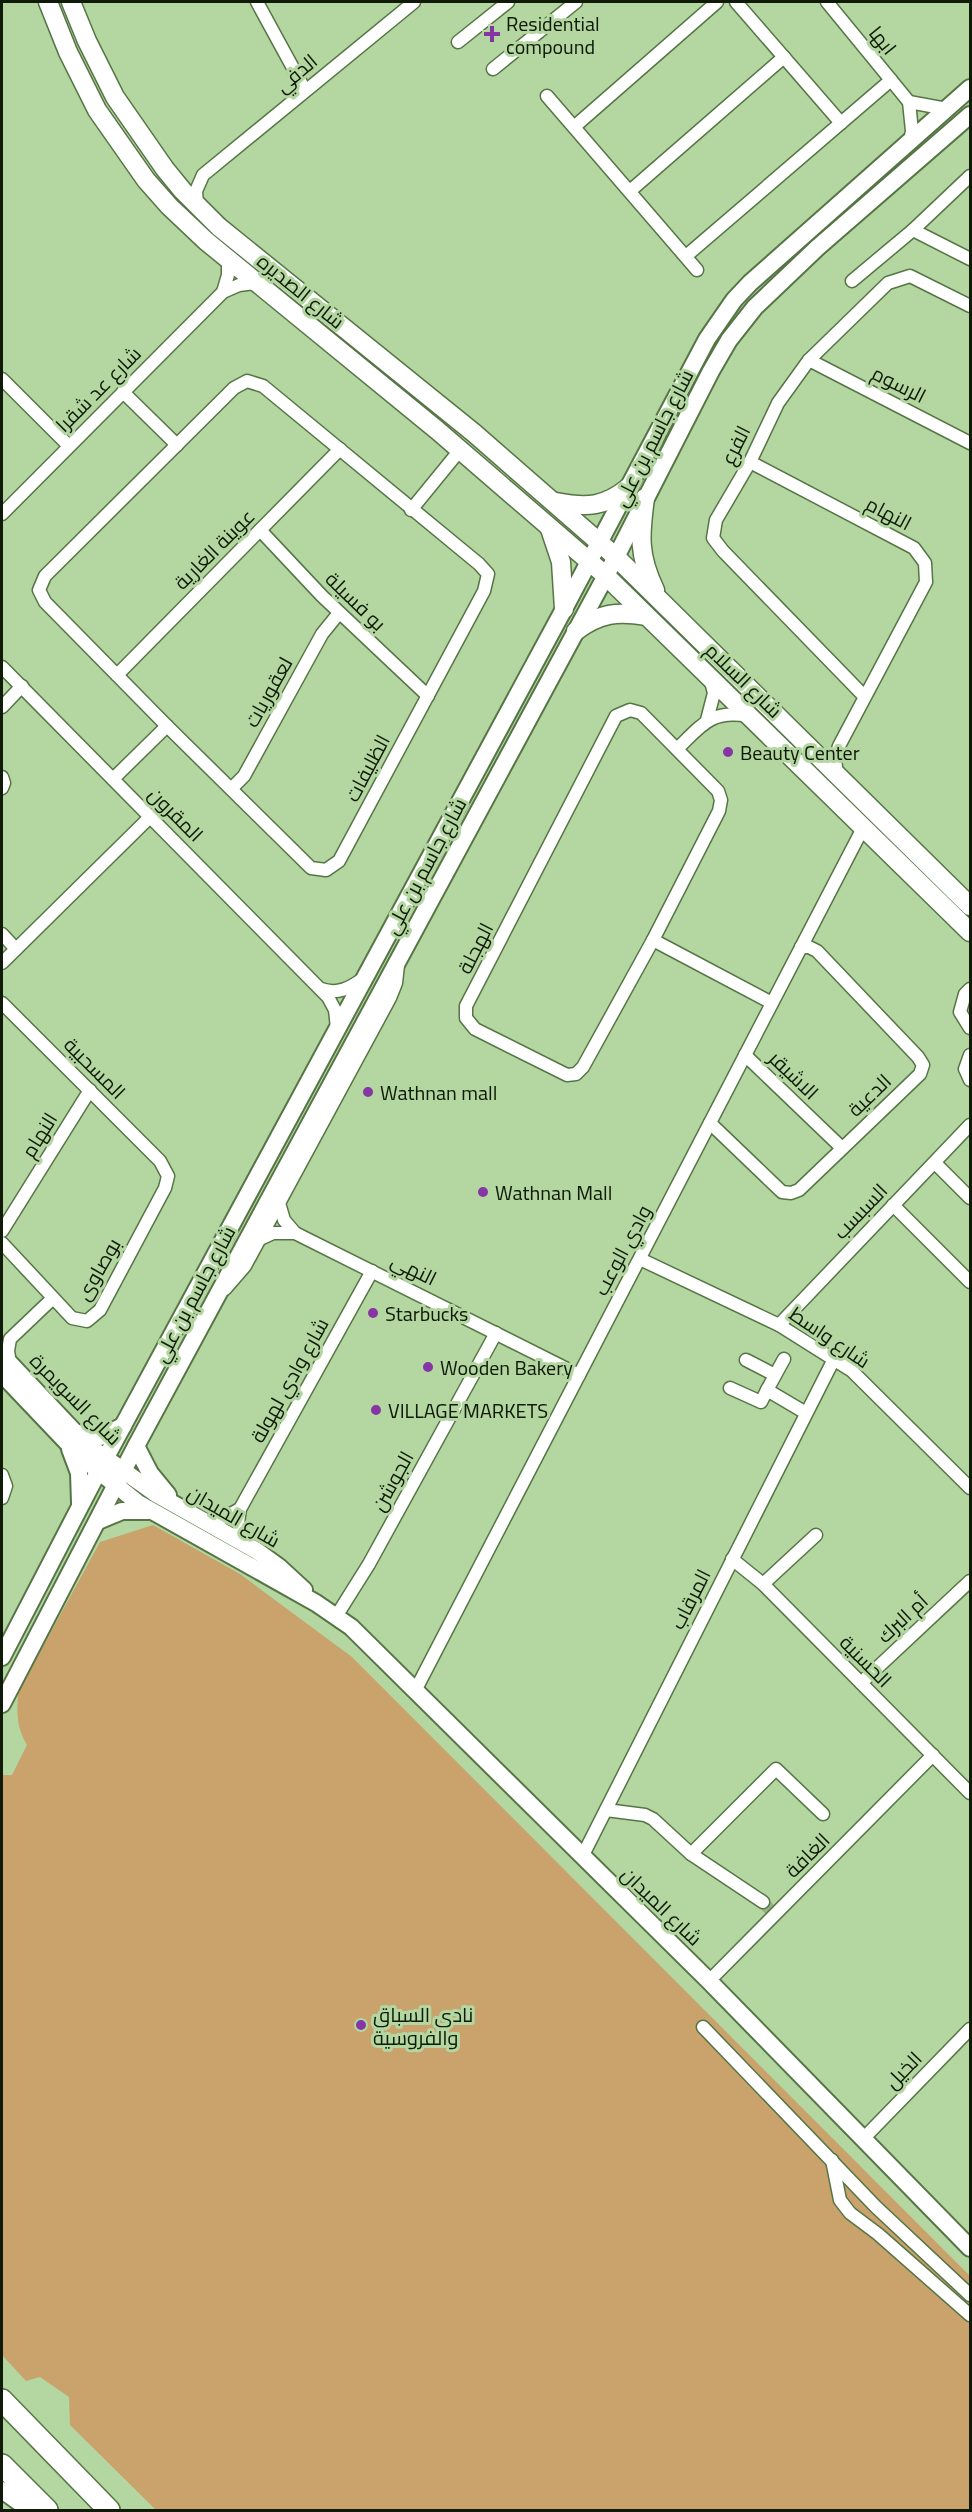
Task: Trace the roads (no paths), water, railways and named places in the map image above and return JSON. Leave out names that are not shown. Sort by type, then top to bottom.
[{"type":"highway","points":[[2,2400],[109,2511]]},
{"type":"highway","points":[[2,2417],[26,2439],[67,2468]]},
{"type":"highway","points":[[2,2465],[47,2511]]},
{"type":"main road","name":"شارع الصديره","points":[[48,2],[68,52],[97,110],[146,180],[169,206],[255,283],[460,450],[589,561]]},
{"type":"main road","name":"شارع الصديره","points":[[71,2],[87,41],[115,97],[173,179],[197,205],[219,227],[556,502],[600,542]]},
{"type":"main road","points":[[556,502],[592,506],[613,500],[629,487]]},
{"type":"main road","points":[[645,498],[639,536],[642,555],[660,600]]},
{"type":"main road","points":[[550,528],[561,562],[564,609]]},
{"type":"main road","name":"شارع السلام","points":[[600,542],[970,906]]},
{"type":"main road","name":"شارع السلام","points":[[589,561],[970,932]]},
{"type":"main road","points":[[576,631],[587,622],[610,613],[646,616]]},
{"type":"street","points":[[257,2],[305,90]]},
{"type":"street","name":"الدفي","points":[[204,175],[414,2]]},
{"type":"street","points":[[458,42],[508,2]]},
{"type":"street","points":[[493,69],[576,2]]},
{"type":"street","points":[[574,128],[717,2]]},
{"type":"street","points":[[736,2],[841,123]]},
{"type":"street","name":"ابها","points":[[827,2],[909,102]]},
{"type":"street","points":[[630,191],[784,57]]},
{"type":"street","points":[[686,256],[891,80]]},
{"type":"street","name":"شارع جاسم بن علي","points":[[2,1657],[101,1465],[564,609],[707,339],[734,300],[750,283],[970,88]]},
{"type":"street","points":[[547,96],[697,270]]},
{"type":"street","points":[[910,141],[912,131],[909,102],[948,109]]},
{"type":"street","name":"شارع جاسم بن علي","points":[[2,1704],[136,1446],[616,557],[729,340],[755,307],[817,248],[970,115]]},
{"type":"street","points":[[173,179],[204,175]]},
{"type":"street","points":[[197,205],[196,191],[204,175]]},
{"type":"street","points":[[852,281],[913,230],[970,176]]},
{"type":"street","points":[[913,230],[970,259]]},
{"type":"street","points":[[222,292],[228,275],[228,260]]},
{"type":"street","name":"الفرع","points":[[864,696],[723,551],[713,538],[716,520],[750,462],[778,403],[809,360],[888,283],[910,276],[970,306]]},
{"type":"street","name":"شارع عد شقرا","points":[[2,513],[222,292],[239,285],[255,283]]},
{"type":"street","name":"الرسوم","points":[[809,360],[970,443]]},
{"type":"street","points":[[2,379],[69,446]]},
{"type":"street","name":"الظليفات","points":[[247,381],[263,386],[340,450],[479,564],[488,574],[484,591],[339,861],[326,870],[311,868],[166,726],[45,602],[39,590],[45,576],[234,388],[247,381]]},
{"type":"street","points":[[123,392],[177,445]]},
{"type":"street","name":"عوينة الغارية","points":[[117,675],[340,450]]},
{"type":"street","points":[[411,510],[460,450]]},
{"type":"street","name":"النهام","points":[[750,462],[914,548],[925,563],[926,582],[842,740],[835,759],[837,775]]},
{"type":"street","name":"بو فسيلة","points":[[260,530],[339,613],[428,696]]},
{"type":"street","name":"لعقوريات","points":[[231,789],[244,776],[322,634],[339,613]]},
{"type":"street","name":"المقرون","points":[[2,667],[321,989],[332,1003],[337,1028]]},
{"type":"street","points":[[707,720],[714,693],[710,678]]},
{"type":"street","points":[[2,707],[22,686]]},
{"type":"street","name":"الهجلة","points":[[630,710],[641,713],[718,791],[721,800],[719,811],[653,940],[583,1067],[576,1074],[567,1075],[475,1029],[466,1018],[466,1006],[616,716],[630,710]]},
{"type":"street","points":[[677,749],[707,720],[718,715],[734,713],[749,716]]},
{"type":"street","points":[[113,779],[166,726]]},
{"type":"street","points":[[813,751],[827,750],[842,740]]},
{"type":"street","points":[[2,777],[4,783],[2,788]]},
{"type":"street","points":[[2,963],[151,816]]},
{"type":"street","name":"وادي الوعب","points":[[415,1691],[863,828]]},
{"type":"street","points":[[2,934],[16,949]]},
{"type":"street","points":[[653,940],[772,1003]]},
{"type":"street","name":"الدعية","points":[[710,1123],[782,1192],[791,1193],[798,1190],[920,1074],[924,1065],[817,951],[809,947],[801,947]]},
{"type":"street","points":[[219,1293],[240,1274],[260,1239],[393,991],[398,976],[398,960]]},
{"type":"street","points":[[321,989],[328,992],[343,991],[365,977]]},
{"type":"street","points":[[970,988],[965,994],[960,1012],[970,1028]]},
{"type":"street","name":"المسحبية","points":[[2,1003],[160,1161]]},
{"type":"street","name":"الاشيقر","points":[[745,1055],[842,1148]]},
{"type":"street","points":[[970,1055],[965,1069],[970,1080]]},
{"type":"street","name":"النهام","points":[[2,1231],[90,1090]]},
{"type":"street","name":"السبسب","points":[[779,1325],[970,1125]]},
{"type":"street","name":"بوصاوى","points":[[2,1243],[72,1318],[87,1321],[100,1310],[167,1184],[166,1170],[160,1161]]},
{"type":"street","points":[[934,1162],[970,1198]]},
{"type":"street","points":[[279,1203],[284,1220],[295,1233]]},
{"type":"street","points":[[893,1206],[970,1282]]},
{"type":"street","points":[[260,1239],[273,1233],[295,1233]]},
{"type":"street","name":"النهي","points":[[295,1233],[579,1375]]},
{"type":"street","name":"شارع واسط","points":[[640,1259],[779,1325],[852,1371],[970,1488]]},
{"type":"street","name":"شارع وادي لهولة","points":[[240,1509],[372,1271]]},
{"type":"street","points":[[4,1364],[8,1351],[6,1340],[52,1299]]},
{"type":"street","name":"الجوشن","points":[[337,1615],[369,1564],[496,1333]]},
{"type":"street","points":[[730,1388],[761,1402],[784,1359]]},
{"type":"street","name":"المرقاب","points":[[582,1857],[834,1359]]},
{"type":"street","points":[[746,1360],[775,1375]]},
{"type":"street","name":"شارع السويمرة","points":[[4,1364],[70,1437],[120,1480]]},
{"type":"street","points":[[767,1390],[806,1413]]},
{"type":"street","points":[[80,1509],[79,1473],[70,1437],[100,1437],[123,1426]]},
{"type":"street","points":[[136,1446],[155,1481],[178,1508]]},
{"type":"street","points":[[2,1475],[6,1486],[2,1498]]},
{"type":"street","name":"شارع الميدان","points":[[120,1480],[245,1544],[279,1567],[316,1603]]},
{"type":"street","name":"شارع الميدان","points":[[120,1480],[149,1511],[337,1615],[363,1638],[709,1981],[970,2248]]},
{"type":"street","points":[[205,1523],[223,1518],[240,1509]]},
{"type":"street","points":[[240,1509],[239,1530],[245,1544]]},
{"type":"street","points":[[98,1521],[122,1511],[149,1511]]},
{"type":"street","points":[[763,1584],[816,1535]]},
{"type":"street","name":"الحسنية","points":[[732,1559],[763,1584],[970,1793]]},
{"type":"street","name":"أم البرك","points":[[861,1683],[970,1581]]},
{"type":"street","name":"الغافة","points":[[709,1981],[770,1908],[933,1755]]},
{"type":"street","points":[[691,1854],[777,1769],[823,1815]]},
{"type":"street","points":[[606,1809],[645,1815],[653,1819],[691,1854],[770,1908]]},
{"type":"street","points":[[703,2027],[889,2220],[970,2295]]},
{"type":"street","name":"الخيل","points":[[862,2139],[970,2029]]},
{"type":"street","points":[[832,2159],[840,2200],[850,2214],[878,2234],[970,2315]]},
{"type":"street","points":[[2,2490],[30,2511]]},
{"type":"tunnel","points":[[763,1902],[770,1910]]},
{"type":"place","name":"Residential compound","points":[[492,34]]},
{"type":"place","name":"Beauty Center","points":[[728,752]]},
{"type":"place","name":"Wathnan mall","points":[[368,1092]]},
{"type":"place","name":"Wathnan Mall","points":[[483,1192]]},
{"type":"place","name":"Starbucks","points":[[373,1313]]},
{"type":"place","name":"Wooden Bakery","points":[[428,1367]]},
{"type":"place","name":"VILLAGE MARKETS","points":[[376,1410]]},
{"type":"place","name":"نادي السباق والفروسية","points":[[361,2025]]}]
